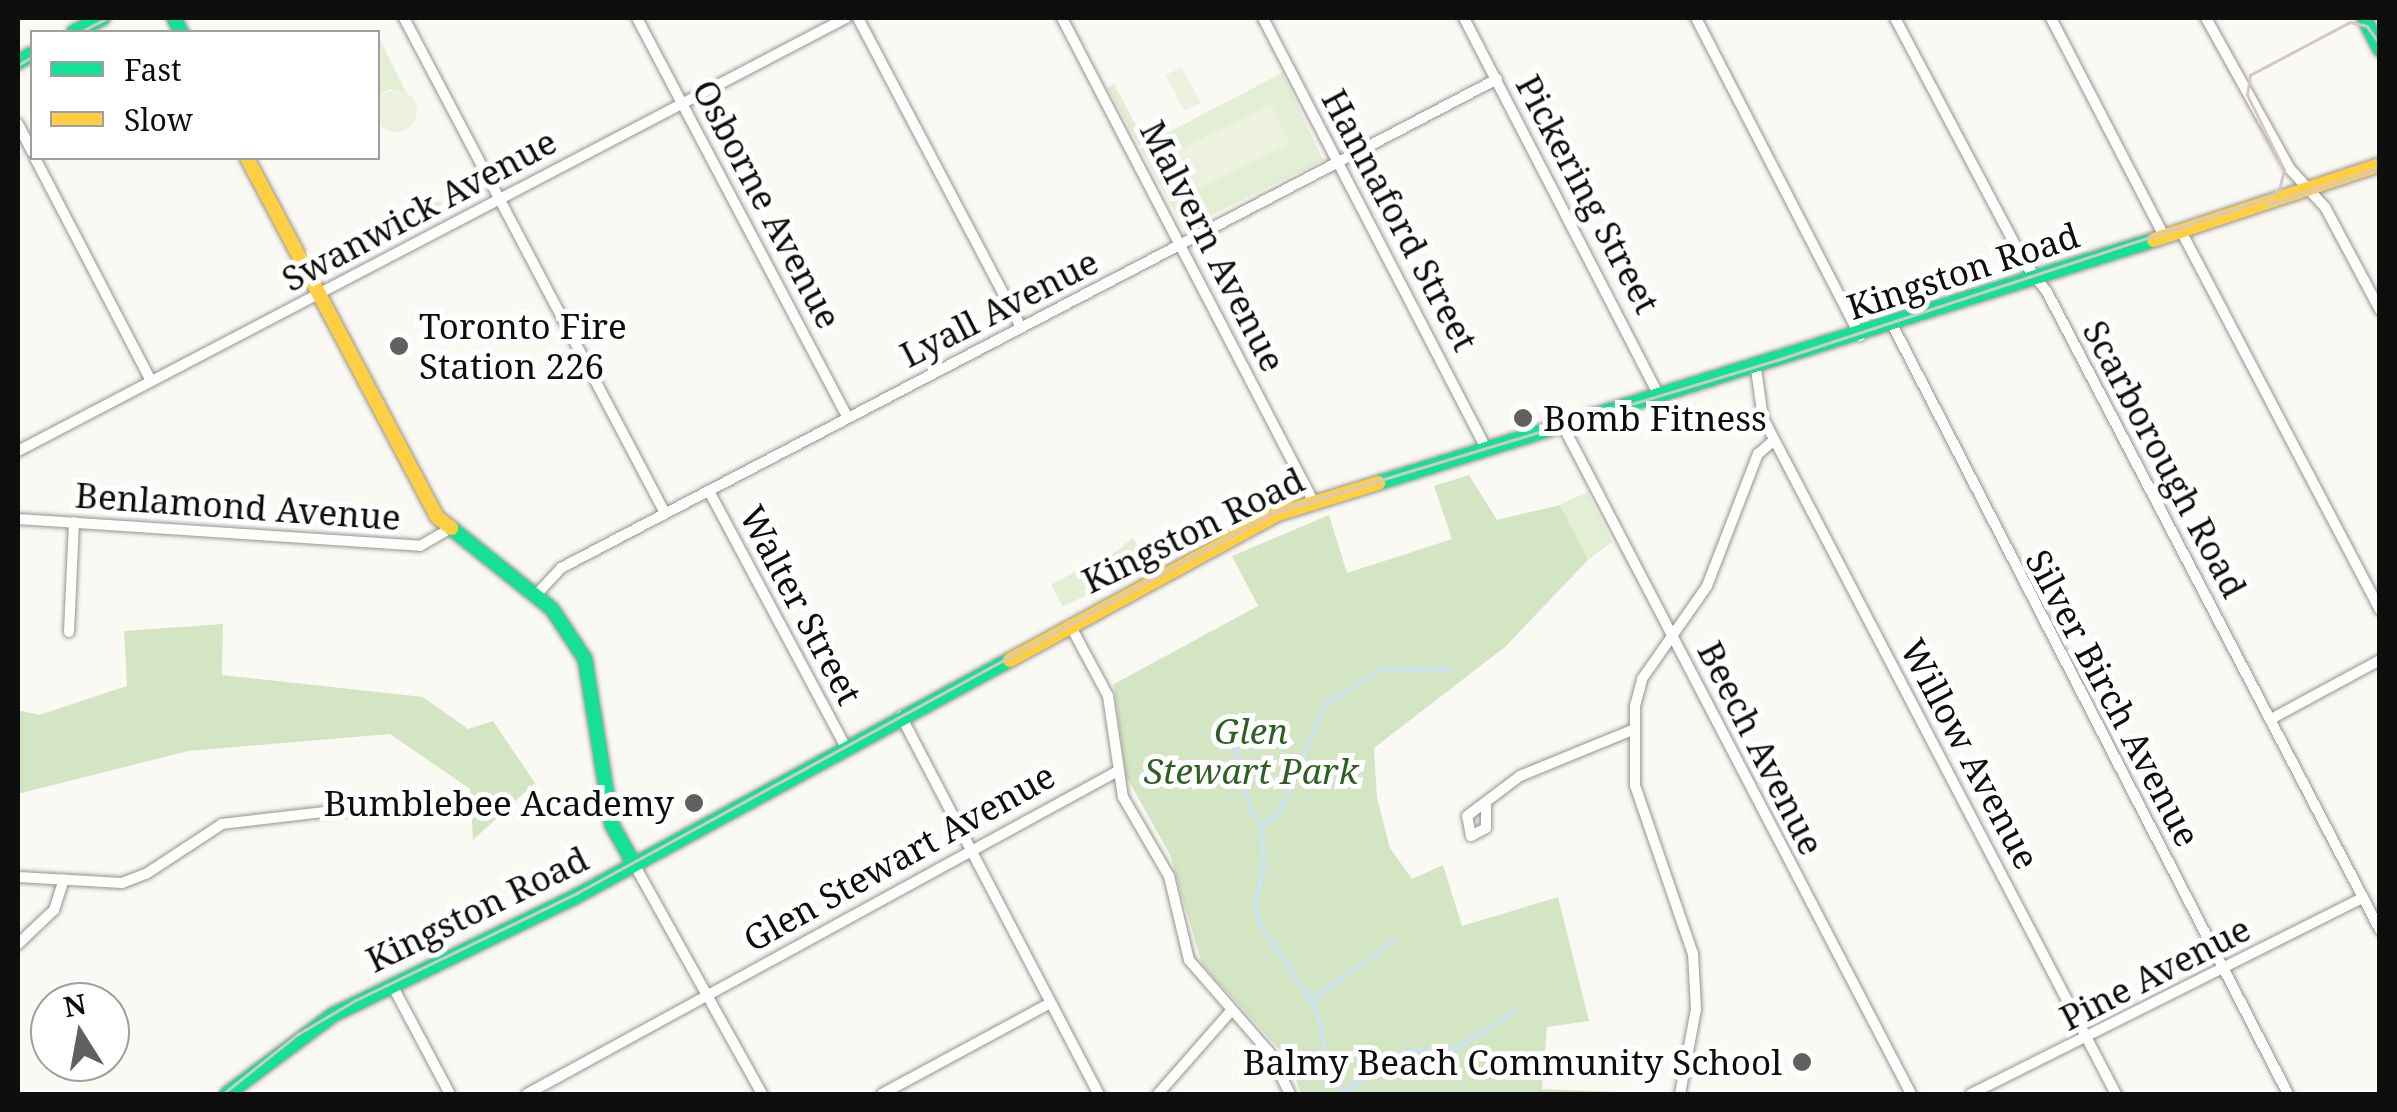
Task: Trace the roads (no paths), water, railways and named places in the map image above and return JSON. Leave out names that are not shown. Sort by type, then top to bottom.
[{"type":"main road","points":[[78,30],[102,18]]},
{"type":"main road","points":[[2364,18],[2380,48]]},
{"type":"main road","points":[[248,160],[437,518],[564,624],[591,672],[612,824],[634,864]]},
{"type":"main road","name":"Kingston Road","points":[[235,1092],[296,1038],[392,985],[634,864],[1244,530],[1313,501],[1756,369],[2380,165]]},
{"type":"street","points":[[404,18],[665,513]]},
{"type":"street","name":"Osborne Avenue","points":[[637,18],[847,417]]},
{"type":"street","name":"Swanwick Avenue","points":[[18,452],[846,18]]},
{"type":"street","points":[[858,18],[1021,327]]},
{"type":"street","name":"Malvern Avenue","points":[[1062,18],[1313,501]]},
{"type":"street","name":"Hannaford Street","points":[[1263,18],[1486,449]]},
{"type":"street","name":"Pickering Street","points":[[1464,18],[1660,398]]},
{"type":"street","points":[[1696,18],[1860,336]]},
{"type":"street","name":"Scarborough Road","points":[[1896,18],[2380,930]]},
{"type":"street","points":[[2051,18],[2164,236]]},
{"type":"street","points":[[2206,18],[2306,190],[2325,206],[2380,310]]},
{"type":"street","name":"Lyall Avenue","points":[[535,596],[561,568],[1496,79]]},
{"type":"street","points":[[18,124],[30,147]]},
{"type":"street","points":[[37,160],[150,381]]},
{"type":"street","points":[[2182,230],[2380,610]]},
{"type":"street","name":"Silver Birch Avenue","points":[[1892,326],[2288,1094]]},
{"type":"street","name":"Willow Avenue","points":[[1756,369],[1762,418],[2116,1094]]},
{"type":"street","name":"Beech Avenue","points":[[1562,426],[1911,1094]]},
{"type":"street","points":[[1680,1094],[1694,1032],[1693,954],[1635,786],[1632,730],[1642,680],[1674,638],[1727,544],[1758,454],[1774,440]]},
{"type":"street","name":"Walter Street","points":[[709,491],[845,746]]},
{"type":"street","name":"Benlamond Avenue","points":[[18,519],[420,546],[449,529]]},
{"type":"street","points":[[69,632],[74,522]]},
{"type":"street","points":[[1069,624],[1108,696],[1116,772],[1123,797],[1168,876],[1189,960],[1270,1052],[1290,1094]]},
{"type":"street","points":[[2271,719],[2380,660]]},
{"type":"street","points":[[900,715],[1099,1094]]},
{"type":"street","points":[[1486,803],[1540,766],[1632,730]]},
{"type":"street","name":"Glen Stewart Avenue","points":[[527,1094],[1116,772]]},
{"type":"street","points":[[18,877],[134,879],[222,824],[367,807]]},
{"type":"street","points":[[634,864],[710,994],[762,1094]]},
{"type":"street","points":[[18,944],[54,910],[64,880]]},
{"type":"street","name":"Pine Avenue","points":[[1970,1094],[2362,898]]},
{"type":"street","points":[[392,985],[450,1094]]},
{"type":"street","points":[[882,1094],[1050,1003]]},
{"type":"street","points":[[1158,1094],[1231,1011]]},
{"type":"waterway","points":[[1262,825],[1279,814],[1326,704],[1381,669],[1451,670]]},
{"type":"waterway","points":[[1231,729],[1251,811],[1262,825],[1264,866],[1255,906],[1260,924],[1317,1010],[1327,1063],[1343,1094]]},
{"type":"waterway","points":[[1313,999],[1394,941]]},
{"type":"waterway","points":[[1342,1094],[1405,1051],[1456,1049],[1516,1010]]},
{"type":"tram line","points":[[84,30],[108,18]]},
{"type":"tram line","points":[[223,1094],[298,1034],[356,1000],[577,893],[1275,512],[1774,361],[2265,199],[2279,190],[2284,170],[2247,95],[2250,75],[2350,22],[2367,26],[2380,44]]},
{"type":"tram line","points":[[18,65],[30,58]]},
{"type":"tram line","points":[[2267,205],[2380,168]]},
{"type":"place","name":"Toronto Fire Station 226","points":[[399,346]]},
{"type":"place","name":"Bomb Fitness","points":[[1523,418]]},
{"type":"place","name":"Bumblebee Academy","points":[[694,803]]},
{"type":"place","name":"Balmy Beach Community School","points":[[1802,1062]]},
{"type":"park label","name":"Glen Stewart Park","points":[[1251,751]]}]
